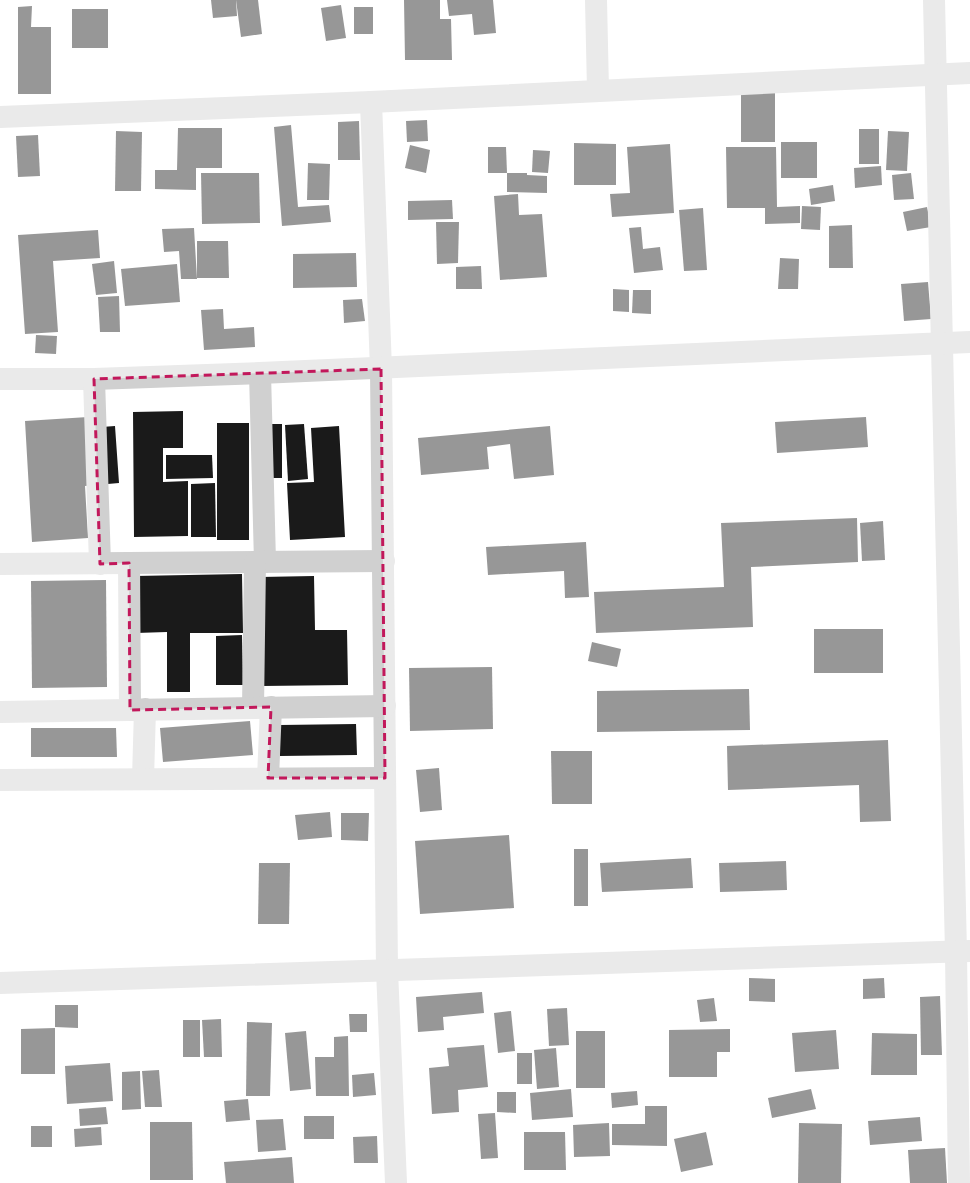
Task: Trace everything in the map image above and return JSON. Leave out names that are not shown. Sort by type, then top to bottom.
[{"type":"street","points":[[596,0],[598,90]]},
{"type":"street","points":[[934,0],[942,343],[963,952],[959,1183]]},
{"type":"street","points":[[0,117],[371,102],[970,73]]},
{"type":"street","points":[[371,102],[381,369],[387,970],[396,1183]]},
{"type":"street","points":[[0,379],[94,379],[260,374],[970,342]]},
{"type":"street","points":[[260,374],[262,707],[268,778]]},
{"type":"street","points":[[94,379],[100,564]]},
{"type":"street","points":[[0,564],[384,561]]},
{"type":"street","points":[[129,563],[137,709],[143,779]]},
{"type":"street","points":[[0,712],[385,706]]},
{"type":"street","points":[[0,780],[385,778]]},
{"type":"street","points":[[0,983],[963,952]]},
{"type":"highlighted area","points":[[381,369],[385,778],[268,778],[271,707],[130,710],[129,563],[100,564],[94,379]]},
{"type":"building","points":[[211,0],[236,0],[237,16],[213,18]]},
{"type":"building","points":[[236,0],[258,0],[262,34],[241,37]]},
{"type":"building","points":[[404,0],[440,0],[440,19],[451,19],[452,60],[405,60]]},
{"type":"building","points":[[447,0],[493,0],[496,33],[474,35],[472,14],[449,16]]},
{"type":"building","points":[[341,5],[346,38],[326,41],[321,8]]},
{"type":"building","points":[[32,6],[31,27],[51,27],[51,94],[18,94],[18,7]]},
{"type":"building","points":[[354,7],[373,7],[373,34],[354,34]]},
{"type":"building","points":[[72,9],[108,9],[108,48],[72,48]]},
{"type":"building","points":[[741,93],[775,93],[775,142],[741,142]]},
{"type":"building","points":[[427,120],[428,141],[407,142],[406,121]]},
{"type":"building","points":[[359,121],[360,160],[338,160],[338,122]]},
{"type":"building","points":[[291,125],[298,207],[329,205],[331,222],[282,226],[274,127]]},
{"type":"building","points":[[178,128],[222,128],[222,168],[196,168],[196,190],[155,189],[155,170],[177,170]]},
{"type":"building","points":[[859,129],[879,129],[879,164],[859,164]]},
{"type":"building","points":[[116,131],[142,132],[141,191],[115,191]]},
{"type":"building","points":[[888,131],[909,132],[907,171],[886,170]]},
{"type":"building","points":[[38,135],[40,176],[18,177],[16,136]]},
{"type":"building","points":[[781,142],[817,142],[817,178],[781,178]]},
{"type":"building","points":[[574,143],[616,144],[616,185],[574,185]]},
{"type":"building","points":[[670,144],[674,213],[612,217],[610,194],[630,193],[627,147]]},
{"type":"building","points":[[410,145],[430,150],[426,173],[405,168]]},
{"type":"building","points":[[488,147],[506,147],[507,173],[488,173]]},
{"type":"building","points":[[726,147],[776,147],[777,207],[800,206],[800,223],[765,224],[765,208],[727,208]]},
{"type":"building","points":[[533,150],[550,151],[548,173],[532,172]]},
{"type":"building","points":[[308,163],[330,164],[329,200],[307,200]]},
{"type":"building","points":[[881,166],[882,185],[855,188],[854,168]]},
{"type":"building","points":[[201,173],[259,173],[260,223],[202,224]]},
{"type":"building","points":[[507,173],[527,173],[527,175],[547,176],[547,193],[507,192]]},
{"type":"building","points":[[911,173],[914,199],[894,200],[892,175]]},
{"type":"building","points":[[833,185],[835,201],[811,205],[809,189]]},
{"type":"building","points":[[518,194],[519,215],[542,214],[547,277],[500,280],[494,196]]},
{"type":"building","points":[[452,200],[453,219],[408,220],[408,201]]},
{"type":"building","points":[[802,206],[821,207],[820,230],[801,229]]},
{"type":"building","points":[[927,207],[931,227],[907,231],[903,212]]},
{"type":"building","points":[[703,208],[707,270],[684,271],[679,210]]},
{"type":"building","points":[[436,222],[459,222],[458,263],[437,264]]},
{"type":"building","points":[[852,225],[853,268],[829,268],[829,226]]},
{"type":"building","points":[[641,227],[643,249],[660,247],[663,270],[634,273],[629,228]]},
{"type":"building","points":[[194,228],[197,279],[181,279],[179,251],[164,252],[162,229]]},
{"type":"building","points":[[98,230],[100,258],[53,261],[58,332],[25,334],[18,235]]},
{"type":"building","points":[[197,241],[228,241],[229,278],[197,278]]},
{"type":"building","points":[[356,253],[357,287],[293,288],[293,254]]},
{"type":"building","points":[[780,258],[799,259],[798,289],[778,289]]},
{"type":"building","points":[[114,261],[117,293],[96,295],[92,264]]},
{"type":"building","points":[[177,264],[180,302],[125,306],[121,269]]},
{"type":"building","points":[[481,266],[482,289],[456,289],[456,267]]},
{"type":"building","points":[[928,282],[931,319],[904,321],[901,284]]},
{"type":"building","points":[[613,289],[629,290],[629,312],[613,311]]},
{"type":"building","points":[[633,290],[651,290],[651,314],[632,313]]},
{"type":"building","points":[[119,296],[120,332],[100,332],[98,297]]},
{"type":"building","points":[[362,299],[365,321],[344,323],[343,300]]},
{"type":"building","points":[[223,309],[224,329],[254,327],[255,347],[204,350],[201,310]]},
{"type":"building","points":[[36,335],[57,336],[56,354],[35,353]]},
{"type":"building","points":[[183,411],[183,448],[163,448],[163,482],[188,481],[188,536],[134,537],[133,412]]},
{"type":"building","points":[[88,417],[88,428],[115,426],[119,483],[85,486],[88,538],[32,542],[25,421]]},
{"type":"building","points":[[866,417],[868,447],[777,453],[775,422]]},
{"type":"building","points":[[217,423],[249,423],[249,540],[217,540]]},
{"type":"building","points":[[261,424],[282,424],[282,478],[263,478]]},
{"type":"building","points":[[304,424],[308,479],[288,481],[285,425]]},
{"type":"building","points":[[339,426],[345,537],[290,540],[287,483],[314,482],[311,428]]},
{"type":"building","points":[[550,426],[554,475],[514,479],[510,444],[487,447],[489,469],[421,475],[418,438]]},
{"type":"building","points":[[166,455],[212,455],[213,478],[166,479]]},
{"type":"building","points":[[215,483],[216,537],[191,537],[191,484]]},
{"type":"building","points":[[857,518],[858,562],[751,567],[753,627],[596,633],[594,592],[724,587],[721,523]]},
{"type":"building","points":[[883,521],[885,560],[862,561],[860,523]]},
{"type":"building","points":[[586,542],[589,597],[565,598],[564,571],[488,575],[486,547]]},
{"type":"building","points":[[242,574],[243,633],[190,633],[190,692],[167,692],[167,632],[136,633],[135,576]]},
{"type":"building","points":[[314,576],[315,630],[347,630],[348,685],[262,686],[260,577]]},
{"type":"building","points":[[106,580],[107,687],[32,688],[31,581]]},
{"type":"building","points":[[814,629],[883,629],[883,673],[814,673]]},
{"type":"building","points":[[242,635],[243,685],[216,685],[216,636]]},
{"type":"building","points":[[592,642],[621,649],[617,667],[588,661]]},
{"type":"building","points":[[492,667],[493,729],[410,731],[409,668]]},
{"type":"building","points":[[749,689],[750,730],[597,732],[597,691]]},
{"type":"building","points":[[250,721],[253,755],[163,762],[160,728]]},
{"type":"building","points":[[356,724],[357,755],[280,756],[280,725]]},
{"type":"building","points":[[31,728],[116,728],[117,757],[31,757]]},
{"type":"building","points":[[888,740],[891,821],[860,822],[859,785],[728,790],[727,746]]},
{"type":"building","points":[[551,751],[592,751],[592,804],[552,804]]},
{"type":"building","points":[[439,768],[442,810],[420,812],[416,770]]},
{"type":"building","points":[[330,812],[332,837],[298,840],[295,815]]},
{"type":"building","points":[[341,813],[369,813],[368,841],[341,840]]},
{"type":"building","points":[[509,835],[514,908],[420,914],[415,841]]},
{"type":"building","points":[[574,849],[588,849],[588,906],[574,906]]},
{"type":"building","points":[[691,858],[693,888],[602,892],[600,863]]},
{"type":"building","points":[[786,861],[787,890],[720,892],[719,863]]},
{"type":"building","points":[[259,863],[290,863],[289,924],[258,924]]},
{"type":"building","points":[[749,978],[775,979],[775,1002],[749,1001]]},
{"type":"building","points":[[884,978],[885,998],[863,999],[863,979]]},
{"type":"building","points":[[482,992],[484,1013],[443,1017],[444,1030],[418,1032],[416,997]]},
{"type":"building","points":[[940,996],[942,1055],[921,1055],[920,997]]},
{"type":"building","points":[[714,998],[717,1021],[700,1022],[697,1000]]},
{"type":"building","points":[[55,1005],[78,1005],[78,1028],[55,1027]]},
{"type":"building","points":[[567,1008],[569,1045],[549,1046],[547,1009]]},
{"type":"building","points":[[511,1011],[515,1051],[498,1053],[494,1013]]},
{"type":"building","points":[[349,1014],[367,1014],[367,1032],[350,1032]]},
{"type":"building","points":[[221,1019],[222,1057],[204,1057],[202,1020]]},
{"type":"building","points":[[183,1020],[200,1020],[200,1057],[183,1057]]},
{"type":"building","points":[[247,1022],[272,1023],[270,1096],[246,1096]]},
{"type":"building","points":[[55,1028],[55,1074],[21,1074],[21,1029]]},
{"type":"building","points":[[730,1029],[730,1052],[717,1052],[717,1077],[669,1077],[669,1030]]},
{"type":"building","points":[[836,1030],[839,1069],[795,1072],[792,1033]]},
{"type":"building","points":[[306,1031],[311,1089],[290,1091],[285,1033]]},
{"type":"building","points":[[576,1031],[605,1031],[605,1088],[576,1088]]},
{"type":"building","points":[[872,1033],[917,1034],[917,1075],[871,1075]]},
{"type":"building","points":[[348,1036],[349,1096],[316,1096],[315,1057],[334,1057],[334,1037]]},
{"type":"building","points":[[484,1045],[488,1087],[458,1090],[459,1112],[432,1114],[429,1068],[449,1066],[447,1048]]},
{"type":"building","points":[[556,1048],[559,1087],[537,1089],[534,1050]]},
{"type":"building","points":[[517,1053],[532,1053],[532,1084],[517,1084]]},
{"type":"building","points":[[110,1063],[113,1101],[67,1104],[65,1066]]},
{"type":"building","points":[[159,1070],[162,1107],[145,1107],[142,1071]]},
{"type":"building","points":[[140,1071],[141,1109],[122,1110],[122,1072]]},
{"type":"building","points":[[374,1073],[376,1095],[353,1097],[352,1075]]},
{"type":"building","points":[[571,1089],[573,1117],[532,1120],[530,1093]]},
{"type":"building","points":[[811,1089],[816,1109],[772,1118],[768,1098]]},
{"type":"building","points":[[637,1091],[638,1105],[612,1108],[611,1093]]},
{"type":"building","points":[[497,1092],[516,1092],[516,1113],[497,1112]]},
{"type":"building","points":[[248,1099],[250,1120],[226,1122],[224,1101]]},
{"type":"building","points":[[645,1106],[667,1106],[667,1146],[612,1145],[612,1124],[645,1124]]},
{"type":"building","points":[[106,1107],[108,1124],[80,1126],[79,1109]]},
{"type":"building","points":[[495,1113],[498,1158],[481,1159],[478,1114]]},
{"type":"building","points":[[304,1116],[334,1116],[334,1139],[304,1139]]},
{"type":"building","points":[[920,1117],[922,1141],[870,1145],[868,1121]]},
{"type":"building","points":[[283,1119],[286,1150],[258,1152],[256,1120]]},
{"type":"building","points":[[150,1122],[192,1122],[193,1180],[150,1180]]},
{"type":"building","points":[[609,1123],[610,1156],[574,1157],[573,1125]]},
{"type":"building","points":[[799,1123],[842,1124],[841,1183],[798,1183]]},
{"type":"building","points":[[31,1126],[52,1126],[52,1147],[31,1147]]},
{"type":"building","points":[[101,1127],[102,1145],[75,1147],[74,1129]]},
{"type":"building","points":[[524,1132],[565,1132],[566,1170],[524,1170]]},
{"type":"building","points":[[706,1132],[713,1165],[681,1172],[674,1139]]},
{"type":"building","points":[[377,1136],[378,1163],[354,1163],[353,1137]]},
{"type":"building","points":[[945,1148],[947,1183],[910,1183],[908,1150]]},
{"type":"building","points":[[292,1157],[294,1183],[226,1183],[224,1162]]}]
